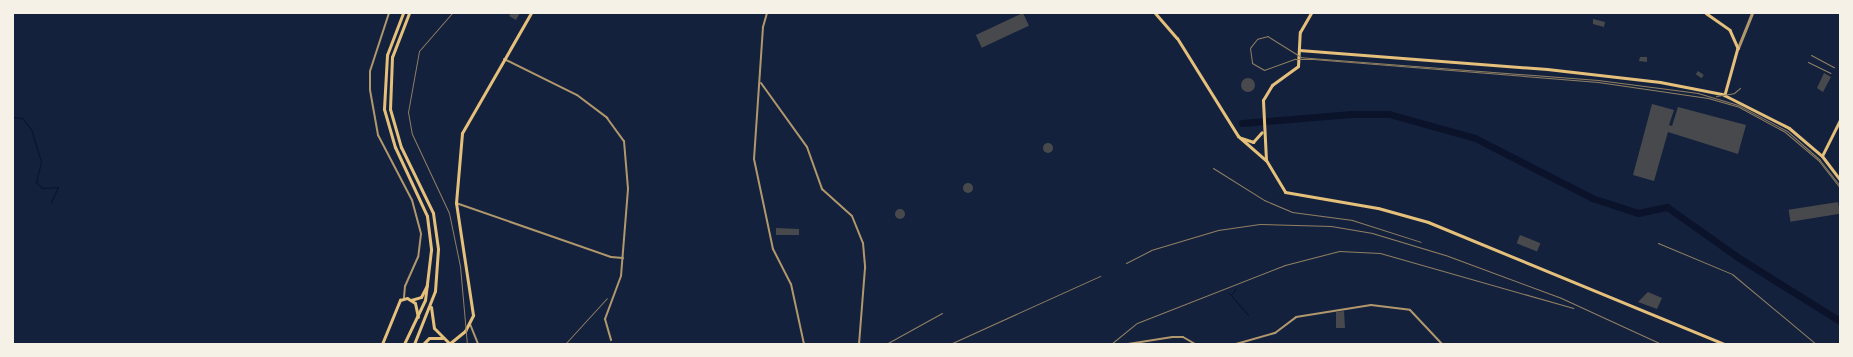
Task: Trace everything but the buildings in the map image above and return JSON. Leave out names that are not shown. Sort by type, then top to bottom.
[{"type":"main road","points":[[402,13],[387,55],[384,109],[395,147],[427,216],[431,236],[429,279],[418,321],[404,344]]},
{"type":"main road","points":[[409,13],[392,57],[390,101],[401,146],[436,226],[438,264],[431,305],[414,344]]},
{"type":"main road","points":[[431,305],[434,328],[442,338],[450,344],[470,324],[472,302],[456,203],[462,133],[503,59],[531,13]]},
{"type":"main road","points":[[1155,13],[1177,38],[1238,136],[1266,160]]},
{"type":"main road","points":[[1311,13],[1300,32],[1298,66],[1266,93],[1261,115],[1266,160],[1281,188],[1290,194],[1364,206],[1428,222],[1724,344]]},
{"type":"main road","points":[[1706,13],[1733,32],[1738,48],[1725,95]]},
{"type":"main road","points":[[1299,50],[1600,75],[1725,95],[1772,116],[1822,156],[1840,180]]},
{"type":"main road","points":[[1822,156],[1840,120]]},
{"type":"main road","points":[[1238,136],[1253,142],[1262,132]]},
{"type":"main road","points":[[382,344],[398,302],[404,298],[411,300],[421,297],[429,279]]},
{"type":"main road","points":[[411,300],[418,308],[418,321]]},
{"type":"main road","points":[[423,344],[429,338],[442,338]]},
{"type":"street","points":[[389,13],[370,71],[370,90],[378,135],[412,200],[421,234],[418,257],[405,286],[404,298]]},
{"type":"street","points":[[768,13],[763,27],[754,160],[757,187],[775,257],[791,284],[804,344]]},
{"type":"street","points":[[1738,48],[1752,13]]},
{"type":"street","points":[[503,59],[577,95],[608,118],[619,133],[629,169],[623,258],[619,284],[605,319],[610,340]]},
{"type":"street","points":[[760,82],[807,147],[822,189],[852,216],[863,243],[865,268],[859,344]]},
{"type":"street","points":[[456,203],[611,257],[623,258]]},
{"type":"street","points":[[1236,344],[1279,330],[1292,319],[1314,312],[1350,306],[1395,306],[1410,310],[1442,344]]},
{"type":"street","points":[[470,324],[478,344]]},
{"type":"street","points":[[1128,344],[1172,337],[1183,337],[1195,344]]},
{"type":"street","points":[[1359,344],[1412,344]]},
{"type":"waterway","points":[[1242,123],[1352,114],[1389,114],[1475,138],[1592,198],[1638,213],[1667,207],[1739,258],[1840,321]]},
{"type":"waterway","points":[[13,117],[22,118],[31,129],[41,162],[36,182],[42,188],[58,187],[51,202]]},
{"type":"waterway","points":[[1232,294],[1236,288]]},
{"type":"waterway","points":[[1229,293],[1248,315]]},
{"type":"tram line","points":[[1840,186],[1820,160],[1787,131],[1738,105],[1698,93],[1598,80],[1301,57],[1268,36],[1257,39],[1250,48],[1252,63],[1264,70],[1295,59],[1313,59],[1598,82],[1708,98],[1739,107],[1785,132],[1819,161],[1840,188]]},
{"type":"tram line","points":[[1716,96],[1734,93],[1740,88]]},
{"type":"railway","points":[[452,13],[419,51],[408,112],[412,134],[449,213],[460,266],[467,344]]},
{"type":"railway","points":[[1811,55],[1834,67]]},
{"type":"railway","points":[[1808,62],[1831,73]]},
{"type":"railway","points":[[1213,168],[1264,200],[1292,212],[1352,220],[1421,242]]},
{"type":"railway","points":[[1126,263],[1151,250],[1218,230],[1260,224],[1331,226],[1372,233],[1448,256],[1559,297],[1661,344]]},
{"type":"railway","points":[[1658,243],[1732,274],[1816,344]]},
{"type":"railway","points":[[1111,344],[1137,323],[1285,265],[1339,251],[1380,253],[1573,308]]},
{"type":"railway","points":[[950,344],[1100,276]]},
{"type":"railway","points":[[565,344],[607,298]]},
{"type":"railway","points":[[886,344],[942,313]]}]
